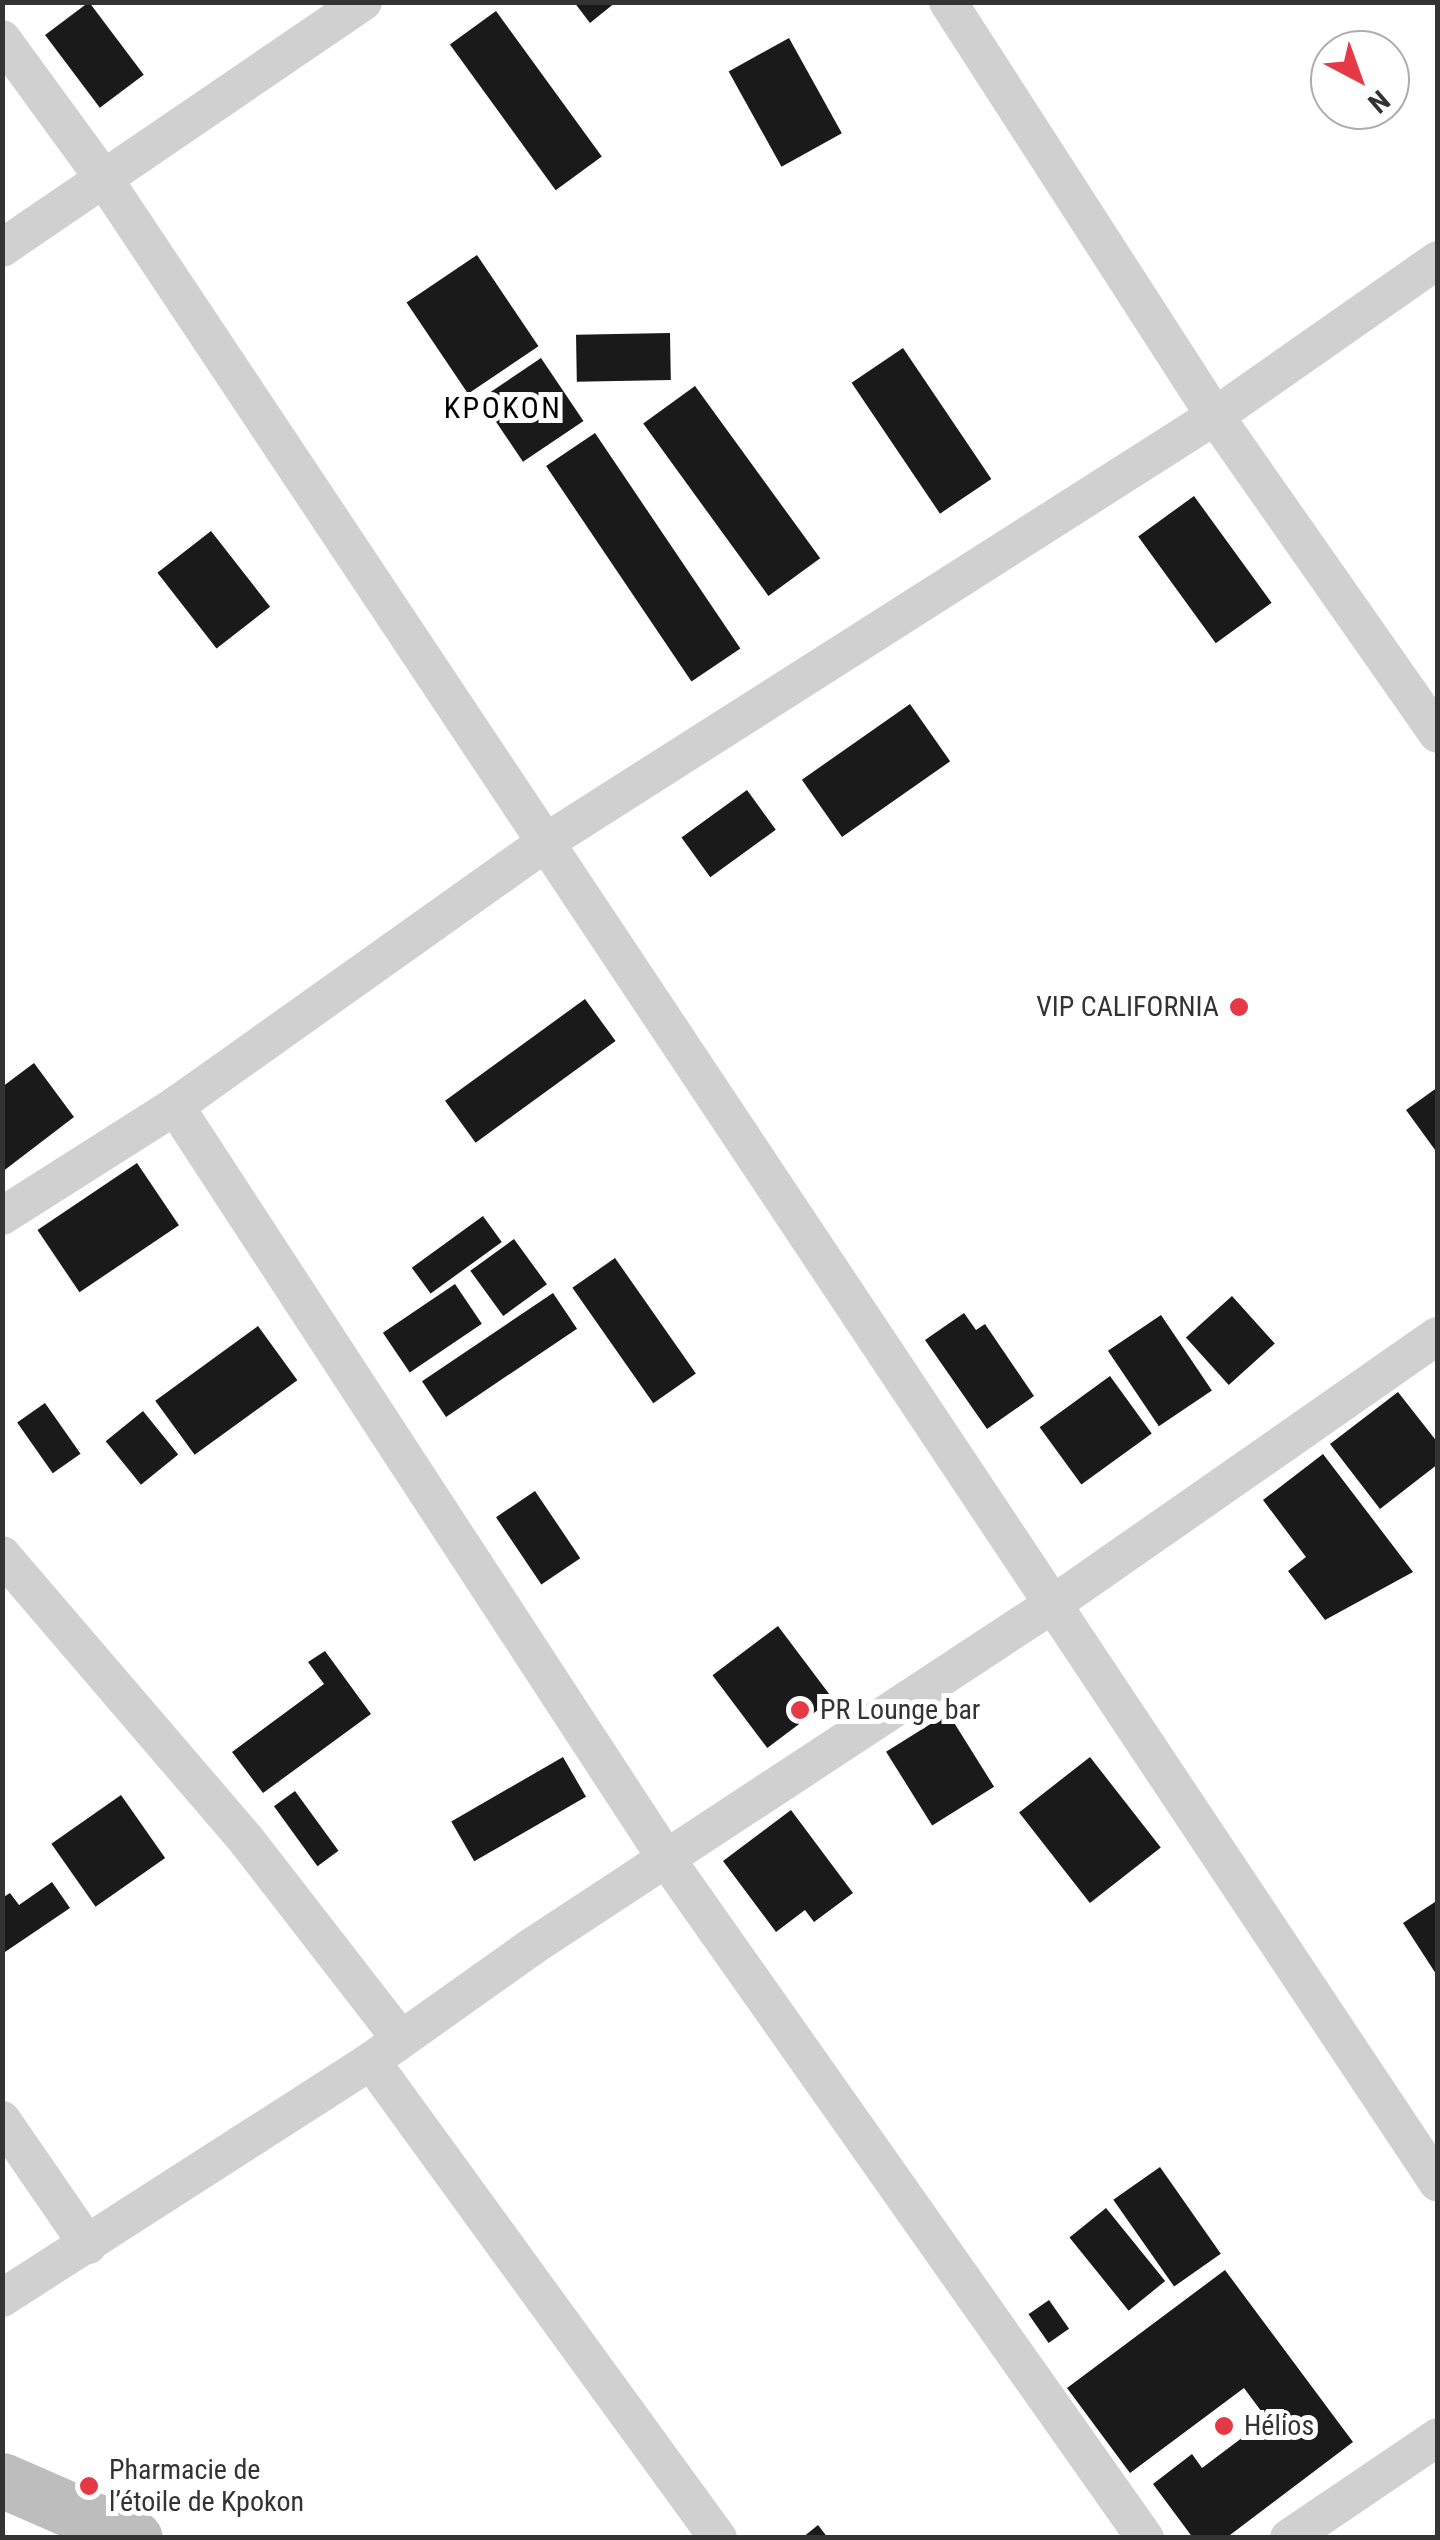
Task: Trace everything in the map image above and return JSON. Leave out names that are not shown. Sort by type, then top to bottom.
[{"type":"main road","points":[[2,2480],[135,2538]]},
{"type":"street","points":[[2,248],[363,2]]},
{"type":"street","points":[[948,2],[1215,416],[1438,734]]},
{"type":"street","points":[[2,40],[104,179],[1056,1602],[1438,2183]]},
{"type":"street","points":[[2,1216],[175,1106],[546,842],[1215,416],[1438,260]]},
{"type":"street","points":[[175,1106],[667,1860],[1145,2538]]},
{"type":"street","points":[[2,2298],[386,2050],[1056,1602],[1438,1336]]},
{"type":"street","points":[[2,1555],[246,1841],[718,2538]]},
{"type":"street","points":[[2,2120],[88,2244]]},
{"type":"street","points":[[1288,2538],[1438,2437]]},
{"type":"building","points":[[89,2],[144,75],[100,108],[45,35]]},
{"type":"building","points":[[574,2],[616,2],[590,23]]},
{"type":"building","points":[[496,11],[602,157],[556,190],[450,45]]},
{"type":"building","points":[[789,38],[842,133],[781,167],[729,71]]},
{"type":"building","points":[[477,255],[539,346],[468,394],[407,303]]},
{"type":"building","points":[[670,333],[671,380],[577,382],[576,335]]},
{"type":"building","points":[[903,348],[991,479],[940,514],[852,383]]},
{"type":"building","points":[[541,358],[583,421],[523,462],[480,399]]},
{"type":"building","points":[[695,386],[820,558],[768,596],[643,424]]},
{"type":"building","points":[[595,433],[740,649],[691,682],[546,466]]},
{"type":"building","points":[[1194,496],[1272,603],[1216,643],[1138,537]]},
{"type":"building","points":[[211,531],[270,607],[217,649],[157,573]]},
{"type":"building","points":[[910,704],[950,761],[842,837],[802,780]]},
{"type":"building","points":[[747,790],[776,830],[710,877],[681,838]]},
{"type":"building","points":[[585,999],[616,1041],[476,1143],[445,1101]]},
{"type":"building","points":[[34,1063],[74,1117],[2,1172],[2,1087]]},
{"type":"building","points":[[1438,1087],[1438,1154],[1406,1110]]},
{"type":"building","points":[[137,1163],[179,1225],[79,1292],[38,1230]]},
{"type":"building","points":[[483,1216],[502,1242],[431,1294],[412,1268]]},
{"type":"building","points":[[514,1239],[547,1284],[503,1316],[470,1271]]},
{"type":"building","points":[[615,1258],[696,1374],[653,1403],[572,1288]]},
{"type":"building","points":[[455,1284],[482,1324],[410,1372],[383,1333]]},
{"type":"building","points":[[553,1293],[577,1329],[446,1417],[422,1381]]},
{"type":"building","points":[[1232,1296],[1275,1344],[1229,1385],[1186,1337]]},
{"type":"building","points":[[964,1313],[976,1330],[985,1324],[1034,1396],[987,1429],[925,1340]]},
{"type":"building","points":[[1161,1315],[1212,1390],[1159,1426],[1108,1351]]},
{"type":"building","points":[[258,1326],[297,1380],[195,1455],[155,1401]]},
{"type":"building","points":[[1110,1376],[1152,1433],[1081,1485],[1040,1427]]},
{"type":"building","points":[[1398,1392],[1438,1443],[1438,1464],[1380,1509],[1330,1444]]},
{"type":"building","points":[[45,1403],[81,1454],[53,1473],[17,1423]]},
{"type":"building","points":[[143,1411],[178,1455],[141,1485],[106,1441]]},
{"type":"building","points":[[1323,1454],[1413,1572],[1325,1620],[1288,1571],[1306,1557],[1263,1500]]},
{"type":"building","points":[[535,1491],[580,1558],[541,1584],[496,1517]]},
{"type":"building","points":[[778,1626],[833,1699],[767,1748],[713,1675]]},
{"type":"building","points":[[325,1651],[371,1714],[263,1793],[232,1752],[324,1684],[308,1662]]},
{"type":"building","points":[[948,1713],[994,1787],[932,1825],[886,1752]]},
{"type":"building","points":[[563,1757],[586,1797],[474,1861],[451,1822]]},
{"type":"building","points":[[1090,1757],[1161,1848],[1090,1903],[1019,1812]]},
{"type":"building","points":[[295,1791],[338,1851],[317,1866],[274,1806]]},
{"type":"building","points":[[121,1795],[165,1858],[96,1907],[51,1844]]},
{"type":"building","points":[[791,1810],[853,1893],[814,1922],[805,1910],[776,1932],[723,1861]]},
{"type":"building","points":[[52,1882],[70,1908],[2,1954],[2,1898],[10,1893],[19,1905]]},
{"type":"building","points":[[1438,1900],[1438,1977],[1403,1923]]},
{"type":"building","points":[[1160,2167],[1221,2254],[1174,2287],[1113,2200]]},
{"type":"building","points":[[1106,2208],[1165,2281],[1129,2311],[1069,2238]]},
{"type":"building","name":"Hélios","points":[[1225,2270],[1353,2442],[1226,2538],[1193,2538],[1153,2484],[1192,2454],[1202,2468],[1267,2419],[1244,2388],[1130,2473],[1067,2388]]},
{"type":"building","points":[[1049,2300],[1069,2329],[1049,2343],[1029,2314]]},
{"type":"building","points":[[818,2525],[828,2538],[802,2538]]},
{"type":"place","name":"VIP CALIFORNIA","points":[[1239,1007]]},
{"type":"place","name":"PR Lounge bar","points":[[800,1710]]},
{"type":"place","name":"Hélios","points":[[1224,2426]]},
{"type":"place","name":"Pharmacie de l’étoile de Kpokon","points":[[89,2486]]},
{"type":"district","name":"KPOKON","points":[[503,408]]}]
